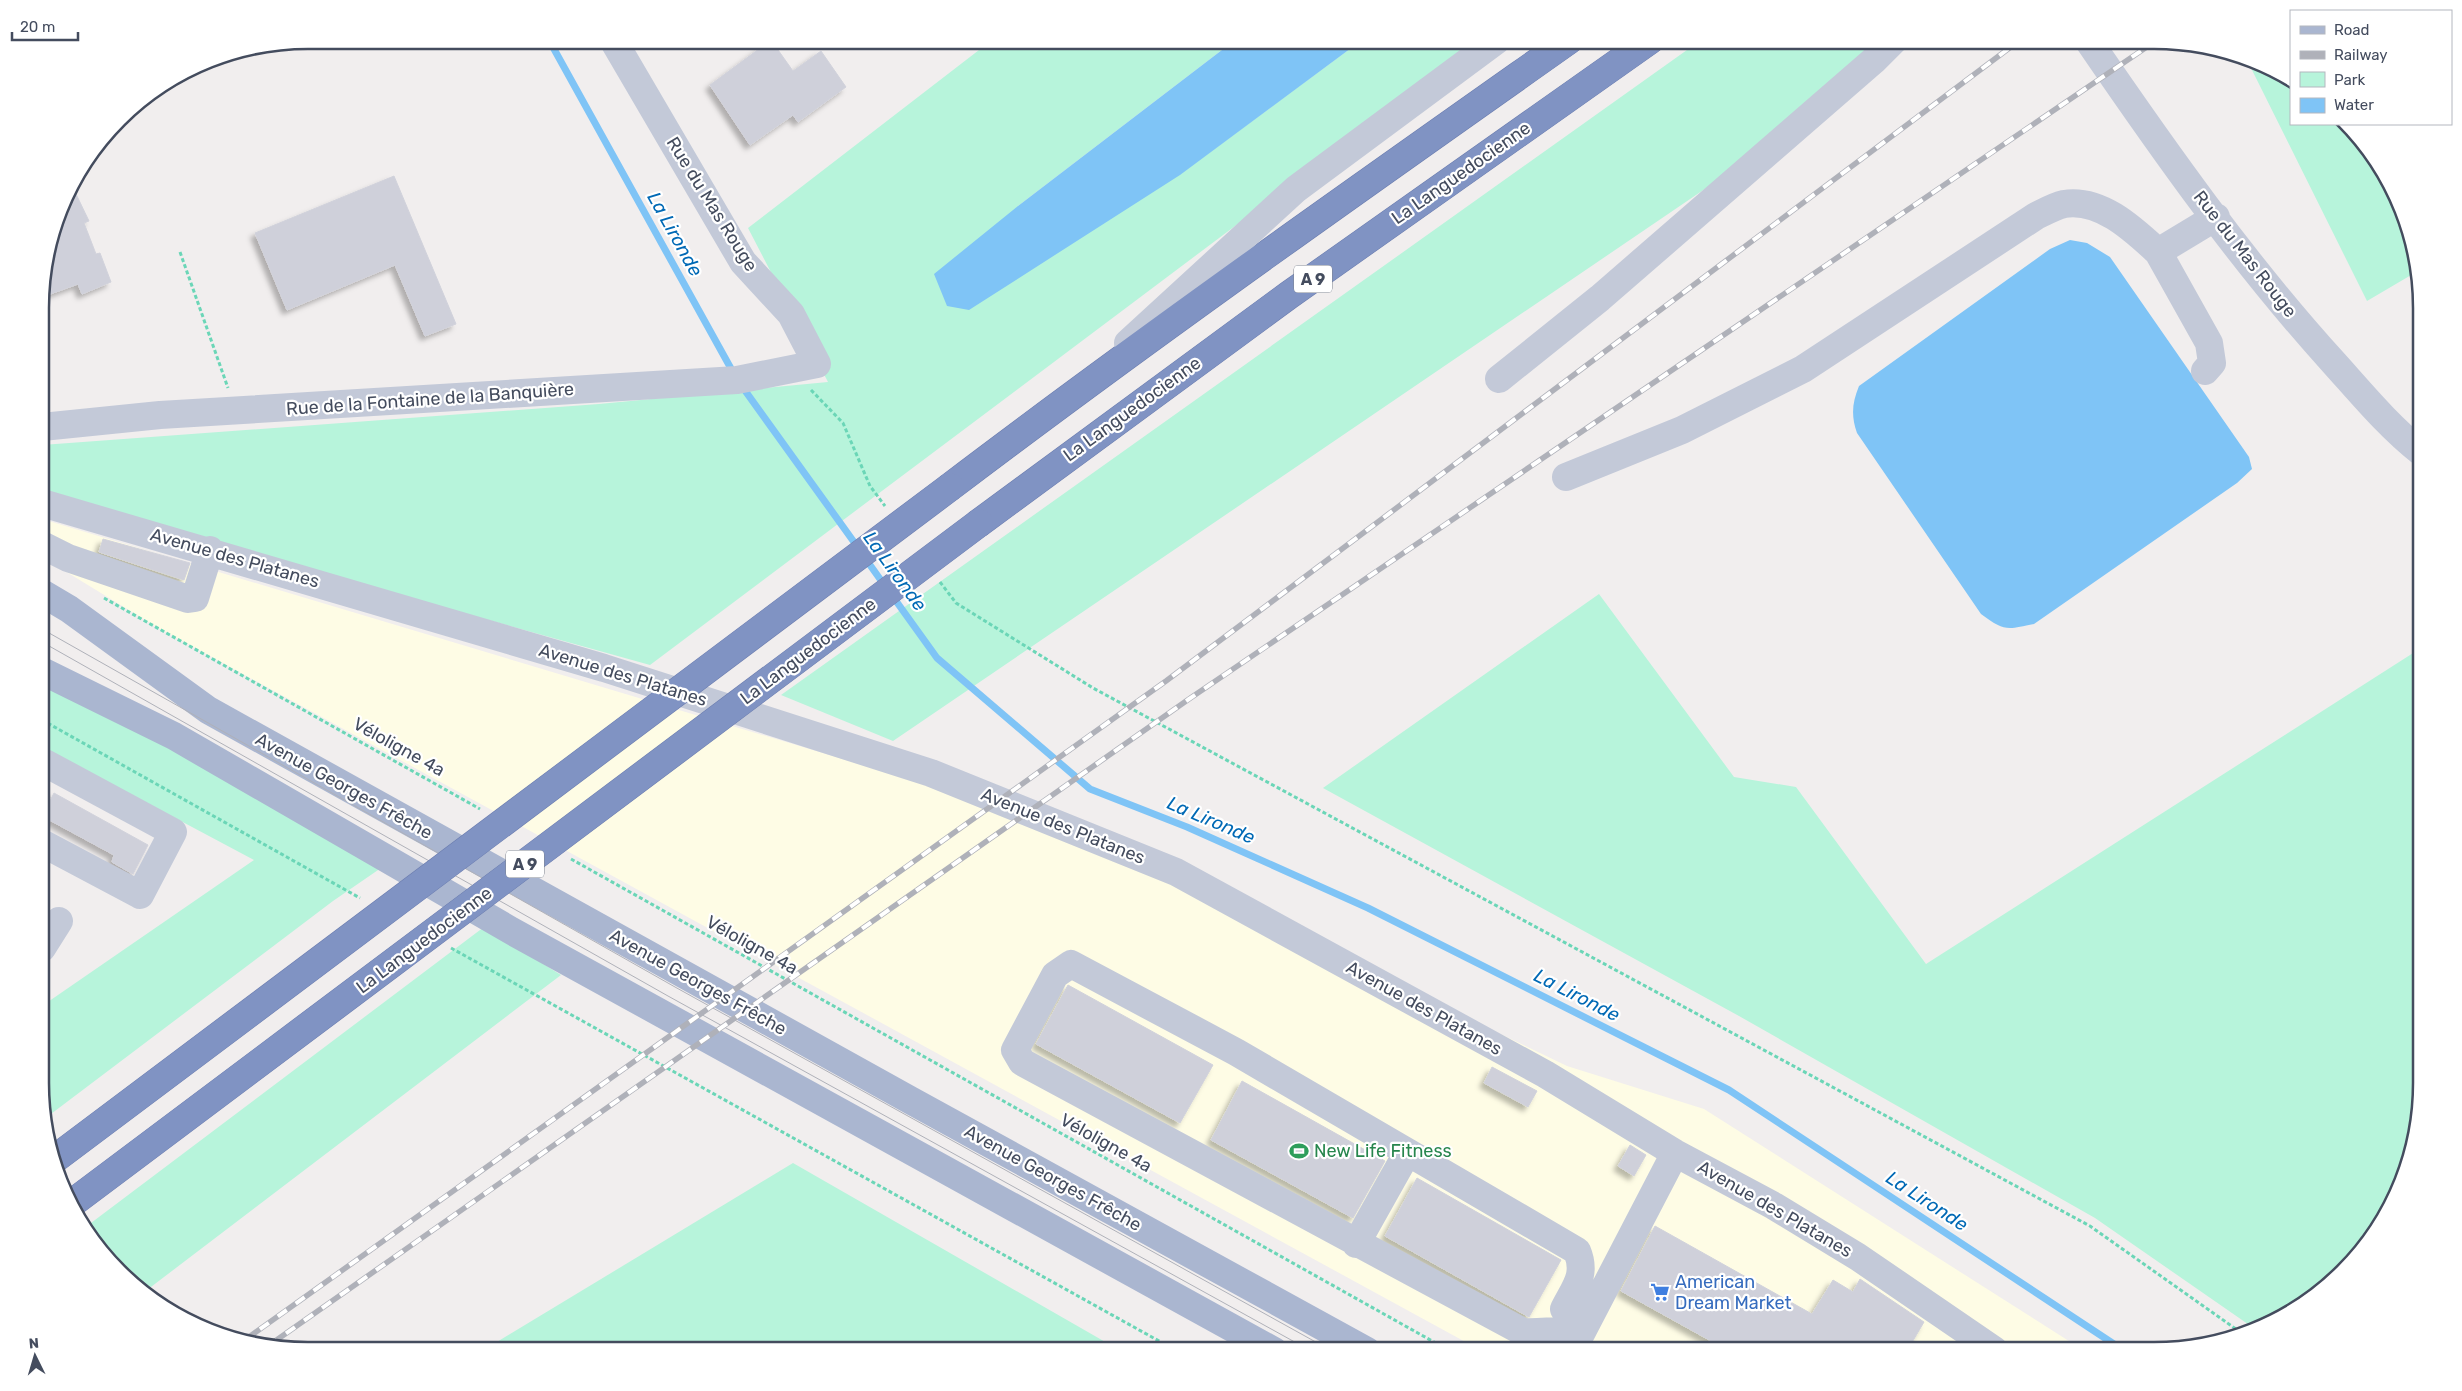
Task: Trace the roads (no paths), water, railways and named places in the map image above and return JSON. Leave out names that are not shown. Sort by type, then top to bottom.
[{"type":"highway","name":"A 9","points":[[59,1156],[1068,397],[1556,49]]},
{"type":"highway","name":"La Languedocienne","points":[[76,1200],[979,523],[1281,301],[1637,49]]},
{"type":"main road","name":"Avenue Georges Frêche","points":[[49,597],[69,609],[208,710],[1351,1342]]},
{"type":"main road","points":[[49,674],[174,736],[510,930],[1258,1342]]},
{"type":"street","name":"Rue du Mas Rouge","points":[[618,49],[744,262],[791,314],[804,367]]},
{"type":"street","points":[[1068,397],[1296,189],[1485,49]]},
{"type":"street","points":[[1499,379],[1600,298],[1885,49]]},
{"type":"street","name":"Rue du Mas Rouge","points":[[2095,49],[2216,217],[2295,319],[2368,401],[2413,444]]},
{"type":"street","points":[[1566,477],[1682,430],[1803,369],[2036,216],[2064,204],[2093,207],[2126,222],[2158,252],[2208,343],[2212,363],[2204,371]]},
{"type":"street","points":[[2158,252],[2216,217]]},
{"type":"street","name":"Rue de la Fontaine de la Banquière","points":[[49,426],[160,415],[737,380],[804,367]]},
{"type":"street","name":"Avenue des Platanes","points":[[49,505],[210,550],[604,668],[931,773],[1176,872],[1545,1074],[1676,1152],[1774,1206],[1858,1257],[1982,1342]]},
{"type":"street","points":[[49,548],[68,558],[188,599],[195,598],[210,550]]},
{"type":"street","points":[[49,764],[173,832],[140,896],[49,847]]},
{"type":"street","points":[[49,937],[59,921]]},
{"type":"street","points":[[1564,1309],[1582,1272],[1582,1264],[1577,1251],[1236,1052],[1071,964],[1055,975],[1015,1050],[1022,1062],[1356,1244],[1523,1332],[1548,1332],[1564,1329],[1576,1341],[1676,1152]]},
{"type":"street","points":[[1356,1244],[1407,1153]]},
{"type":"water","points":[[1223,49],[1350,49],[1180,175],[969,310],[947,306],[934,274],[1018,206]]},
{"type":"water","points":[[2070,240],[2087,243],[2110,257],[2249,457],[2252,469],[2237,483],[2034,624],[2006,628],[1995,624],[1981,614],[1857,433],[1853,415],[1854,404],[1859,386],[2050,249]]},
{"type":"waterway","name":"La Lironde","points":[[554,49],[734,374]]},
{"type":"waterway","name":"La Lironde","points":[[741,385],[859,549]]},
{"type":"waterway","name":"La Lironde","points":[[865,558],[885,586]]},
{"type":"waterway","name":"La Lironde","points":[[891,594],[937,658],[1090,789],[1187,827],[1368,908],[1729,1090],[2111,1342]]},
{"type":"tram line","points":[[49,633],[675,987],[1316,1342]]},
{"type":"tram line","points":[[49,646],[668,996],[1295,1342]]},
{"type":"railway","points":[[251,1336],[1166,681],[2008,49]]},
{"type":"railway","points":[[276,1340],[1189,699],[2144,49]]},
{"type":"place","name":"New Life Fitness","points":[[1299,1151]]},
{"type":"place","name":"American Dream Market","points":[[1660,1292]]}]
